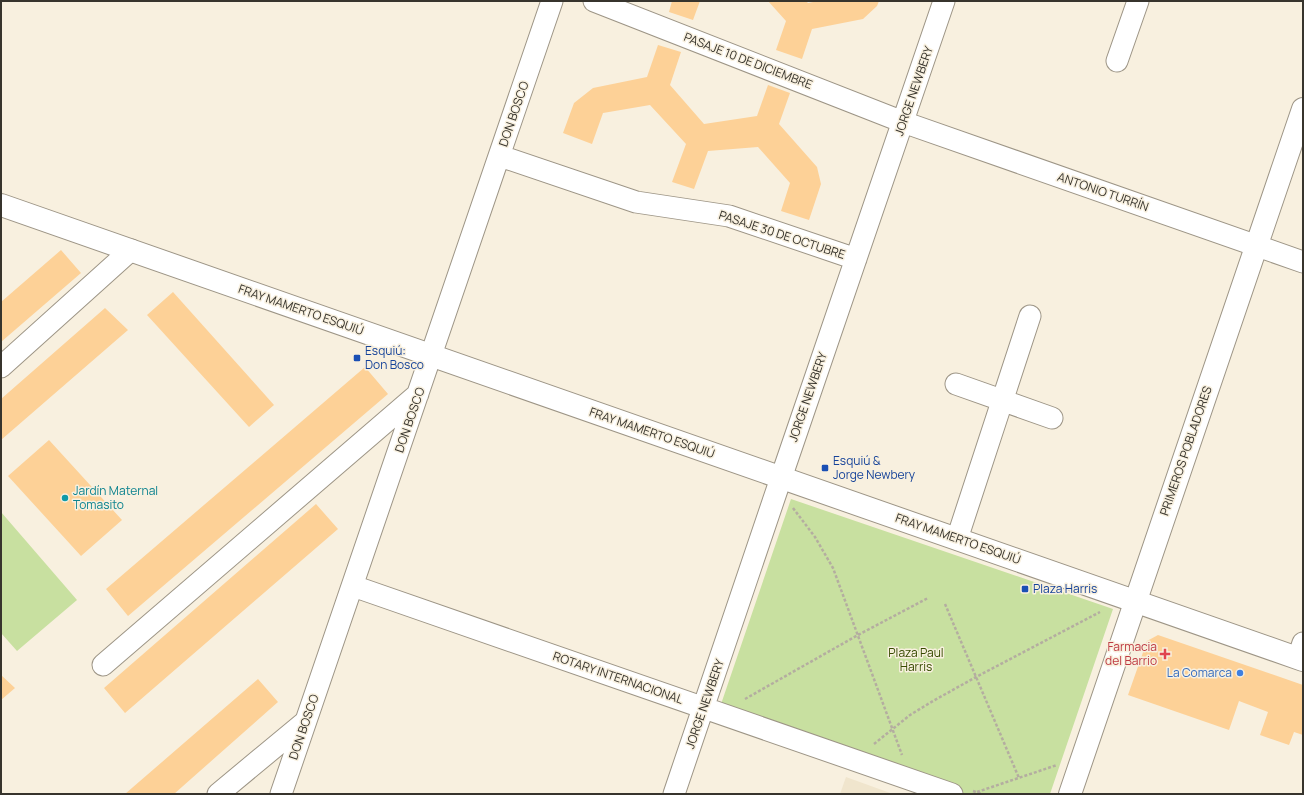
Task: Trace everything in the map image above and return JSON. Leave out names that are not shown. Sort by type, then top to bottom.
[{"type":"street","name":"DON BOSCO","points":[[282,794],[552,1]]},
{"type":"street","name":"PASAJE 10 DE DICIEMBRE","points":[[594,1],[903,122]]},
{"type":"street","name":"JORGE NEWBERY","points":[[674,794],[944,1]]},
{"type":"street","points":[[1117,61],[1138,1]]},
{"type":"street","name":"PRIMEROS POBLADORES","points":[[1070,794],[1303,109]]},
{"type":"street","name":"ANTONIO TURRÍN","points":[[903,122],[1303,262]]},
{"type":"street","name":"PASAJE 30 DE OCTUBRE","points":[[500,156],[636,202],[729,216],[856,259]]},
{"type":"street","name":"FRAY MAMERTO ESQUIÚ","points":[[1,205],[1136,601],[1301,654]]},
{"type":"street","points":[[1,367],[130,250]]},
{"type":"street","points":[[957,539],[1030,316]]},
{"type":"street","points":[[956,384],[1052,418]]},
{"type":"street","points":[[103,665],[419,394]]},
{"type":"street","name":"ROTARY INTERNACIONAL","points":[[353,586],[703,708],[960,792]]},
{"type":"street","points":[[218,794],[306,721]]},
{"type":"path","points":[[791,505],[815,537],[833,568],[904,761]]},
{"type":"path","points":[[738,703],[858,635],[928,598]]},
{"type":"path","points":[[946,604],[1019,778]]},
{"type":"path","points":[[870,748],[892,729],[922,708],[976,676],[1104,610],[1097,608]]},
{"type":"path","points":[[960,792],[976,792],[1063,763]]},
{"type":"path","points":[[976,792],[982,794]]},
{"type":"shaded area","points":[[846,777],[893,794],[840,794]]},
{"type":"green space","name":"Plaza Paul Harris","points":[[791,499],[1113,609],[1050,794],[964,794],[719,710]]},
{"type":"green space","points":[[1,512],[77,600],[17,651],[1,633]]},
{"type":"building","points":[[672,1],[700,1],[693,20],[669,12]]},
{"type":"building","points":[[768,1],[806,1],[808,3],[818,1],[879,1],[877,6],[863,19],[812,29],[802,59],[776,50],[786,21]]},
{"type":"building","points":[[658,45],[681,52],[670,85],[704,124],[757,116],[768,85],[790,93],[779,124],[817,167],[821,184],[809,220],[781,211],[790,183],[758,147],[708,151],[694,189],[672,182],[686,144],[650,105],[603,113],[592,144],[563,133],[574,103],[593,88],[647,77]]},
{"type":"building","points":[[61,250],[81,273],[1,342],[1,302]]},
{"type":"building","points":[[173,292],[274,405],[249,427],[147,315]]},
{"type":"building","points":[[105,308],[128,330],[1,440],[1,399]]},
{"type":"building","points":[[365,367],[388,394],[128,616],[106,589]]},
{"type":"building","name":"Jardín Maternal Tomasito","points":[[49,440],[122,520],[81,556],[8,476]]},
{"type":"building","points":[[316,504],[338,529],[125,713],[104,688]]},
{"type":"building","points":[[1158,635],[1303,685],[1303,735],[1294,732],[1289,745],[1260,735],[1268,712],[1239,701],[1229,730],[1128,695],[1147,641]]},
{"type":"building","points":[[1,675],[15,688],[1,700]]},
{"type":"building","points":[[258,679],[278,702],[174,794],[125,794]]},
{"type":"place","name":"Esquiú: Don Bosco","points":[[357,358]]},
{"type":"place","name":"Esquiú & Jorge Newbery","points":[[825,468]]},
{"type":"place","name":"Jardín Maternal Tomasito","points":[[65,498]]},
{"type":"place","name":"Plaza Harris","points":[[1025,589]]},
{"type":"place","name":"Farmacia del Barrio","points":[[1165,654]]},
{"type":"place","name":"La Comarca","points":[[1240,673]]}]
